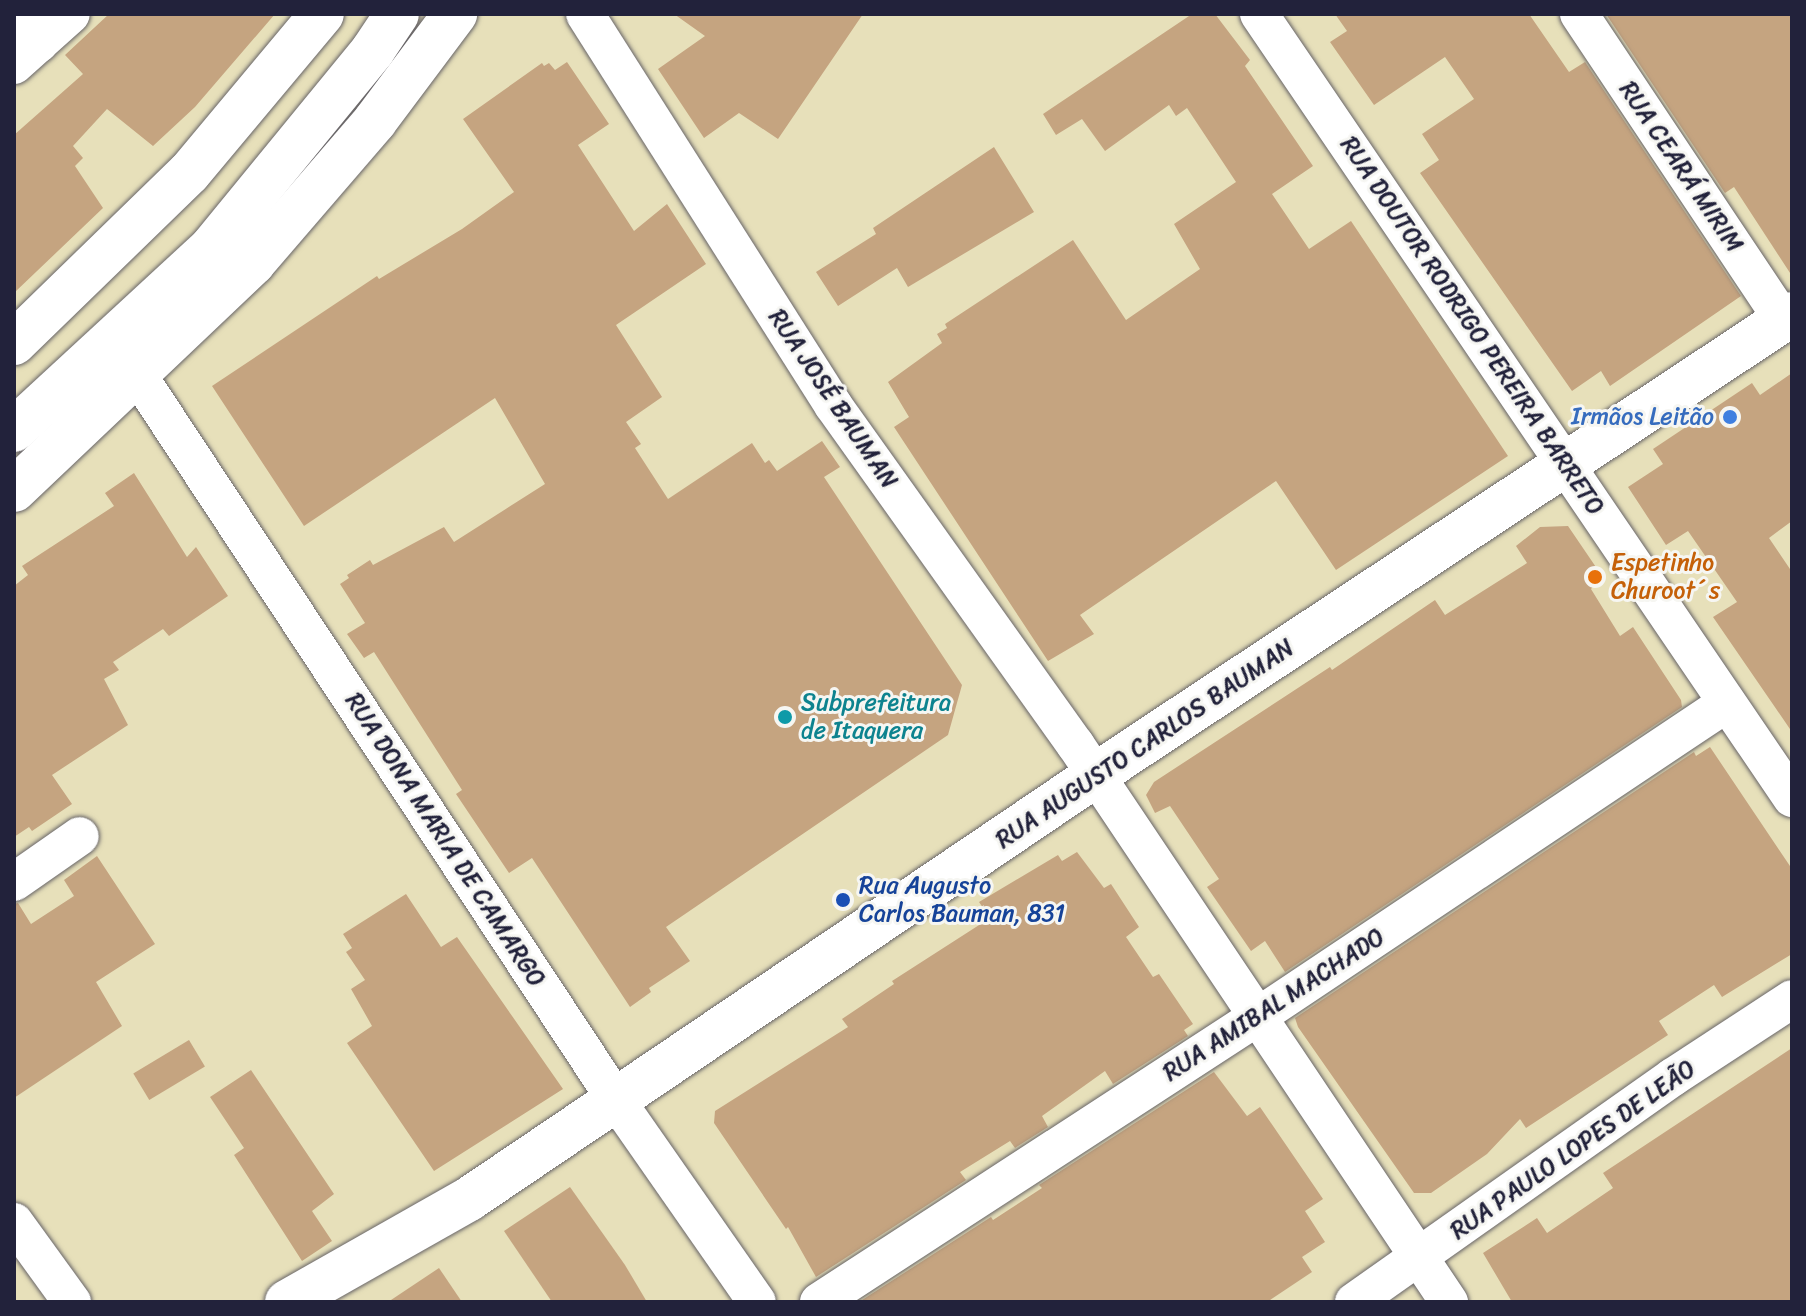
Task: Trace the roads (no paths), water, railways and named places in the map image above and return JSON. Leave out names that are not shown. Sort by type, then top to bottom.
[{"type":"main road","points":[[14,343],[189,173],[322,14]]},
{"type":"main road","points":[[14,430],[212,247],[373,50],[397,14]]},
{"type":"main road","points":[[14,490],[253,263],[375,121],[455,14]]},
{"type":"main road","name":"RUA AUGUSTO CARLOS BAUMAN","points":[[287,1302],[460,1204],[1096,775],[1787,317]]},
{"type":"main road","name":"RUA AUGUSTO CARLOS BAUMAN","points":[[344,1302],[460,1204]]},
{"type":"street","points":[[24,41],[71,14]]},
{"type":"street","name":"RUA JOSÉ BAUMAN","points":[[585,14],[833,405],[1096,775],[1449,1302]]},
{"type":"street","name":"RUA DOUTOR RODRIGO PEREIRA BARRETO","points":[[1259,14],[1792,798]]},
{"type":"street","name":"RUA CEARÁ MIRIM","points":[[1579,14],[1787,317]]},
{"type":"street","name":"RUA DONA MARIA DE CAMARGO","points":[[137,374],[616,1100],[757,1302]]},
{"type":"street","name":"RUA AMIBAL MACHADO","points":[[819,1302],[1257,1017],[1727,703]]},
{"type":"street","points":[[14,882],[80,836]]},
{"type":"street","name":"RUA PAULO LOPES DE LEÃO","points":[[1354,1302],[1420,1259],[1673,1077],[1792,999]]},
{"type":"street","points":[[14,1222],[72,1302]]},
{"type":"place","name":"Irmãos Leitão","points":[[1730,417]]},
{"type":"place","name":"Espetinho Churoot´s","points":[[1595,577]]},
{"type":"place","name":"Subprefeitura de Itaquera","points":[[785,717]]},
{"type":"place","name":"Rua Augusto Carlos Bauman, 831","points":[[843,900]]}]
